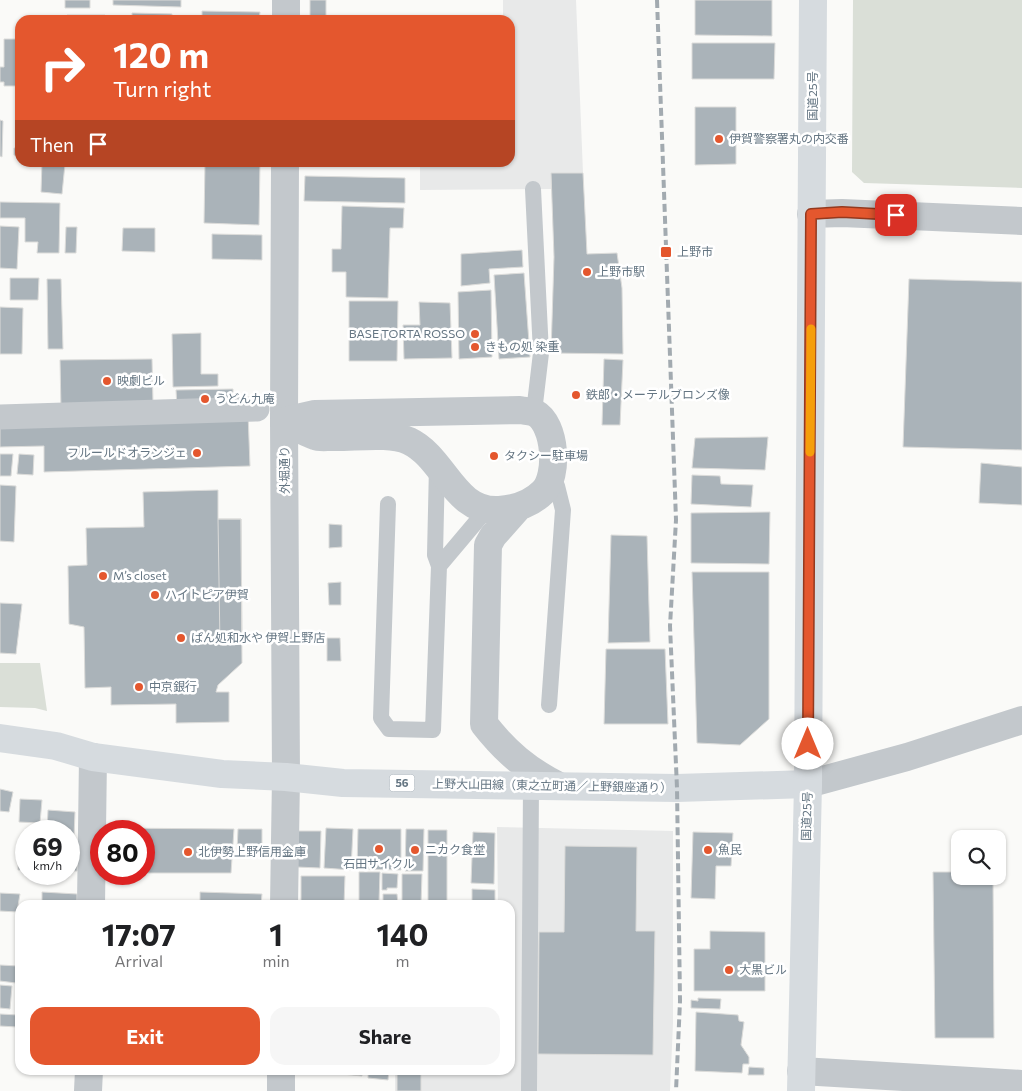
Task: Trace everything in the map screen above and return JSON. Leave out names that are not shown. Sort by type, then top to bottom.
[{"type":"main road","name":"国道25号","points":[[801,1081],[808,784],[813,0]]},
{"type":"main road","name":"上野大山田線（東之立町通／上野銀座通り）","points":[[0,738],[56,746],[93,757],[222,774],[286,777],[343,783],[677,788],[808,784]]},
{"type":"street","points":[[286,0],[286,15]]},
{"type":"street","name":"外堀通り","points":[[284,900],[286,777],[284,421],[286,167]]},
{"type":"street","points":[[811,214],[842,212],[1022,221]]},
{"type":"street","points":[[0,417],[257,409]]},
{"type":"street","points":[[520,410],[534,412],[544,421],[552,441],[554,457],[551,475],[545,491],[517,508],[496,511],[481,508],[464,498],[453,488],[437,465],[420,447],[408,440],[390,437],[316,437],[284,421],[315,414],[520,410]]},
{"type":"street","points":[[517,508],[493,536],[488,545],[484,724],[511,755],[536,774],[559,786]]},
{"type":"street","points":[[808,784],[907,757],[1022,720]]},
{"type":"street","points":[[91,900],[93,757]]},
{"type":"street","points":[[88,1091],[89,1075]]},
{"type":"street","points":[[281,1091],[282,1075]]},
{"type":"street","points":[[801,1081],[1022,1084]]},
{"type":"lane","points":[[533,189],[541,353],[534,412]]},
{"type":"lane","points":[[388,504],[381,718],[389,729],[433,730],[439,566],[435,555],[437,465]]},
{"type":"lane","points":[[549,706],[563,510],[557,486],[551,475]]},
{"type":"lane","points":[[439,566],[487,509]]},
{"type":"lane","points":[[529,1091],[531,785]]},
{"type":"shaded area","points":[[503,0],[576,0],[583,173],[552,173],[552,189],[420,190],[420,167],[515,167],[515,15],[503,15]]},
{"type":"shaded area","points":[[853,0],[1022,0],[1022,188],[864,183],[852,172]]},
{"type":"shaded area","points":[[0,663],[40,663],[47,711],[35,708],[0,707]]},
{"type":"shaded area","points":[[497,827],[673,831],[673,1023],[670,1091],[395,1091],[395,1075],[515,1075],[515,900],[498,900]]},
{"type":"building","points":[[65,0],[90,0],[90,8],[65,8]]},
{"type":"building","points":[[113,0],[181,0],[181,7],[113,5]]},
{"type":"building","points":[[310,0],[326,0],[326,15],[310,15]]},
{"type":"building","points":[[695,0],[772,0],[772,36],[695,35]]},
{"type":"building","points":[[202,11],[260,12],[260,15],[202,15]]},
{"type":"building","points":[[132,13],[172,14],[172,15],[132,15]]},
{"type":"building","points":[[4,39],[15,39],[15,86],[4,86],[4,82],[0,82],[0,67],[4,67]]},
{"type":"building","points":[[692,43],[775,43],[774,79],[692,79]]},
{"type":"building","points":[[695,107],[736,107],[736,164],[695,165]]},
{"type":"building","points":[[0,120],[3,121],[2,157],[0,156]]},
{"type":"building","points":[[42,167],[65,167],[62,194],[41,192]]},
{"type":"building","points":[[205,167],[260,167],[259,225],[204,223]]},
{"type":"building","name":"上野市駅","points":[[551,173],[583,173],[587,254],[617,253],[622,288],[623,354],[551,353],[554,257]]},
{"type":"building","points":[[305,176],[405,178],[405,203],[304,201]]},
{"type":"building","points":[[0,202],[60,203],[59,253],[37,253],[38,242],[25,242],[25,218],[0,218]]},
{"type":"building","points":[[342,206],[404,208],[403,228],[390,228],[388,298],[346,297],[346,272],[332,272],[332,249],[341,249]]},
{"type":"building","points":[[0,226],[19,227],[17,269],[0,268]]},
{"type":"building","points":[[66,227],[77,227],[76,253],[65,253]]},
{"type":"building","points":[[123,228],[155,228],[155,252],[122,251]]},
{"type":"building","points":[[212,234],[262,235],[262,260],[212,259]]},
{"type":"building","points":[[522,250],[523,267],[489,269],[490,283],[461,286],[461,254]]},
{"type":"building","points":[[524,273],[530,357],[499,359],[494,275]]},
{"type":"building","points":[[10,278],[39,278],[38,300],[10,300]]},
{"type":"building","points":[[47,279],[61,279],[63,349],[48,349]]},
{"type":"building","points":[[909,279],[1022,282],[1022,450],[903,447]]},
{"type":"building","points":[[491,290],[492,357],[459,359],[458,292]]},
{"type":"building","points":[[349,301],[398,301],[397,361],[349,361]]},
{"type":"building","points":[[419,302],[450,303],[452,358],[404,359],[403,325],[420,325]]},
{"type":"building","points":[[0,307],[23,308],[22,354],[0,354]]},
{"type":"building","points":[[201,333],[201,374],[218,374],[218,386],[173,387],[172,334]]},
{"type":"building","name":"映劇ビル","points":[[152,359],[153,403],[61,409],[60,360]]},
{"type":"building","points":[[604,359],[623,360],[620,425],[602,425]]},
{"type":"building","name":"うどん九庵","points":[[233,389],[233,407],[177,408],[176,390]]},
{"type":"building","points":[[248,413],[250,466],[44,472],[44,446],[0,447],[0,421]]},
{"type":"building","points":[[768,437],[765,470],[692,468],[695,438]]},
{"type":"building","points":[[0,454],[13,454],[11,476],[0,476]]},
{"type":"building","points":[[19,454],[34,455],[33,475],[17,474]]},
{"type":"building","points":[[981,463],[1022,467],[1022,505],[979,503]]},
{"type":"building","points":[[692,475],[720,476],[721,484],[753,485],[751,507],[691,504]]},
{"type":"building","points":[[0,485],[16,486],[14,542],[0,541]]},
{"type":"building","name":"ハイトピア伊賀","points":[[218,490],[218,519],[241,519],[242,663],[218,685],[216,692],[229,692],[229,722],[176,723],[176,704],[111,705],[111,687],[85,688],[84,627],[69,624],[68,566],[87,565],[86,528],[144,527],[143,492]]},
{"type":"building","points":[[770,512],[769,564],[691,563],[691,513]]},
{"type":"building","points":[[218,519],[241,519],[242,644],[220,645]]},
{"type":"building","points":[[329,524],[342,525],[342,547],[329,548]]},
{"type":"building","points":[[611,535],[647,536],[650,642],[608,643]]},
{"type":"building","points":[[692,572],[769,572],[769,719],[740,745],[697,743]]},
{"type":"building","points":[[341,582],[341,605],[329,605],[328,583]]},
{"type":"building","points":[[0,603],[22,604],[16,654],[0,653]]},
{"type":"building","points":[[327,638],[340,638],[341,661],[327,661]]},
{"type":"building","points":[[606,649],[665,649],[668,724],[604,724]]},
{"type":"building","points":[[0,789],[13,792],[9,812],[0,811]]},
{"type":"building","points":[[20,799],[42,800],[40,820],[19,820]]},
{"type":"building","points":[[48,810],[75,812],[75,820],[48,820]]},
{"type":"building","name":"北伊勢上野信用金庫","points":[[155,828],[234,829],[231,873],[155,873]]},
{"type":"building","points":[[326,828],[353,829],[351,870],[324,868]]},
{"type":"building","points":[[238,829],[262,829],[262,851],[237,851]]},
{"type":"building","name":"石田サイクル","points":[[358,829],[401,829],[401,870],[357,869]]},
{"type":"building","name":"ニカク食堂","points":[[406,829],[424,829],[423,871],[405,871]]},
{"type":"building","points":[[428,830],[447,830],[447,900],[428,900]]},
{"type":"building","points":[[298,831],[321,831],[320,868],[297,867]]},
{"type":"building","points":[[473,832],[495,833],[494,884],[471,883]]},
{"type":"building","points":[[693,832],[733,833],[731,866],[716,866],[715,899],[691,898]]},
{"type":"building","points":[[565,846],[637,847],[636,931],[655,931],[653,1055],[538,1054],[539,932],[564,932]]},
{"type":"building","points":[[359,872],[380,872],[379,900],[359,900]]},
{"type":"building","points":[[933,872],[951,872],[951,885],[993,885],[994,1038],[935,1038]]},
{"type":"building","points":[[382,873],[398,874],[397,888],[382,890]]},
{"type":"building","points":[[402,874],[422,874],[421,900],[402,900]]},
{"type":"building","points":[[301,876],[345,876],[344,900],[301,900]]},
{"type":"building","points":[[472,889],[495,890],[495,900],[472,900]]},
{"type":"building","points":[[42,892],[77,894],[77,900],[42,900]]},
{"type":"building","points":[[200,892],[262,894],[261,900],[200,900]]},
{"type":"building","points":[[0,893],[20,894],[19,900],[15,900],[15,912],[0,911]]},
{"type":"building","points":[[383,894],[397,894],[398,900],[383,900]]},
{"type":"building","name":"大黒ビル","points":[[710,931],[765,932],[765,991],[694,991],[694,949],[710,949]]},
{"type":"building","points":[[0,965],[15,966],[15,983],[0,981]]},
{"type":"building","points":[[0,985],[12,986],[10,1009],[0,1008]]},
{"type":"building","points":[[698,998],[721,999],[720,1009],[691,1008],[691,1000],[698,1001]]},
{"type":"building","points":[[696,1012],[738,1015],[739,1021],[744,1022],[741,1045],[749,1057],[749,1064],[743,1064],[742,1073],[695,1071]]},
{"type":"building","points":[[0,1014],[15,1015],[15,1027],[0,1026]]},
{"type":"building","points":[[749,1067],[764,1068],[764,1075],[748,1075]]},
{"type":"building","points":[[368,1075],[388,1075],[388,1080],[368,1078]]},
{"type":"building","points":[[397,1075],[421,1075],[421,1091],[397,1091]]},
{"type":"railway","points":[[657,0],[676,520],[670,626],[677,788],[680,1001],[676,1091]]},
{"type":"slow traffic","points":[[810,452],[811,329]]},
{"type":"place","name":"伊賀警察署丸の内交番","points":[[719,139]]},
{"type":"place","name":"上野市","points":[[666,252]]},
{"type":"place","name":"上野市駅","points":[[587,272]]},
{"type":"place","name":"BASE TORTA ROSSO","points":[[475,334]]},
{"type":"place","name":"きもの処 染重","points":[[475,347]]},
{"type":"place","name":"映劇ビル","points":[[107,381]]},
{"type":"place","name":"鉄郎・メーテルブロンズ像","points":[[576,395]]},
{"type":"place","name":"うどん九庵","points":[[205,399]]},
{"type":"place","name":"フルールドオランジェ","points":[[197,453]]},
{"type":"place","name":"タクシー駐車場","points":[[494,456]]},
{"type":"place","name":"M’s closet","points":[[103,576]]},
{"type":"place","name":"ハイトピア伊賀","points":[[155,595]]},
{"type":"place","name":"ぱん処和水や 伊賀上野店","points":[[181,638]]},
{"type":"place","name":"中京銀行","points":[[139,687]]},
{"type":"place","name":"石田サイクル","points":[[379,849]]},
{"type":"place","name":"ニカク食堂","points":[[415,850]]},
{"type":"place","name":"魚民","points":[[708,850]]},
{"type":"place","name":"北伊勢上野信用金庫","points":[[188,852]]},
{"type":"place","name":"大黒ビル","points":[[729,970]]},
{"type":"route","points":[[808,744],[811,214],[842,212],[896,215]]}]
